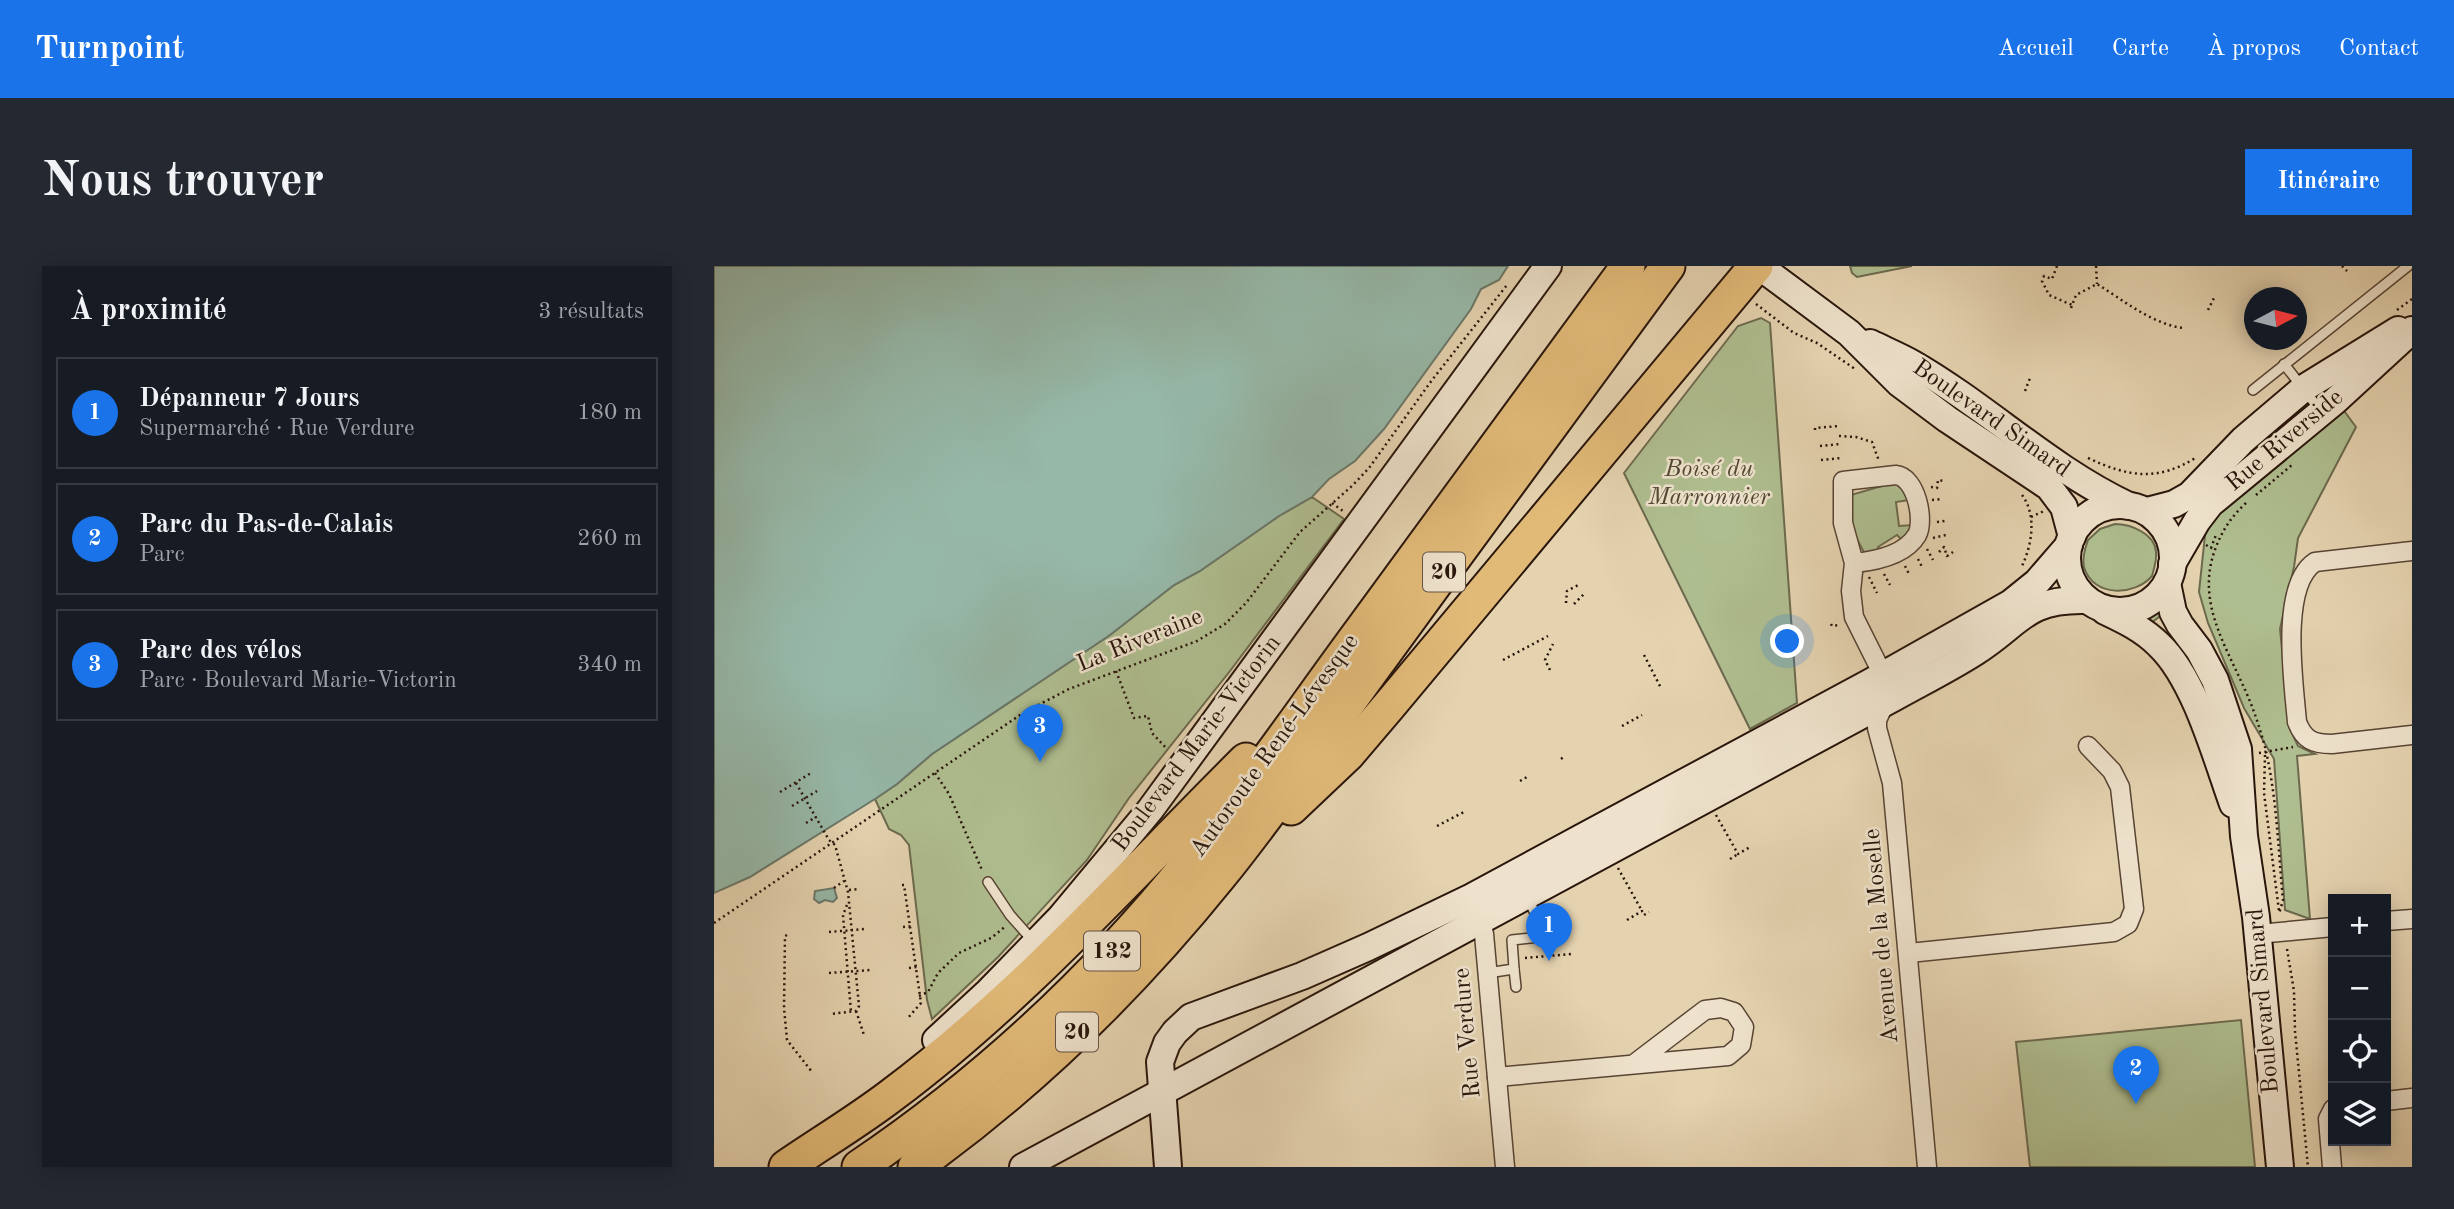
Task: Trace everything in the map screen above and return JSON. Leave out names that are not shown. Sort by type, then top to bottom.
[{"type":"highway","name":"Autoroute René-Lévesque","points":[[859,1167],[988,1070],[1098,966],[1146,914],[1199,850],[1628,266]]},
{"type":"highway","name":"Autoroute René-Lévesque","points":[[915,1167],[991,1109],[1069,1041],[1127,983],[1219,877],[1297,775],[1668,266]]},
{"type":"highway","points":[[1219,877],[1348,754],[1757,266]]},
{"type":"highway","points":[[786,1167],[892,1096],[986,1016],[1088,921],[1182,823],[1318,690]]},
{"type":"main road","name":"Boulevard Marie-Victorin","points":[[786,1167],[946,1031],[1036,944],[1079,896],[1158,800],[1548,266]]},
{"type":"main road","name":"Boulevard Simard","points":[[1757,266],[1849,333],[1909,390],[1972,437],[2049,487],[2064,507],[2070,541]]},
{"type":"main road","name":"Rue Riverside","points":[[2139,509],[2174,503],[2190,495],[2255,429],[2304,388],[2412,322]]},
{"type":"main road","name":"Rue Riverside","points":[[2170,574],[2197,521],[2210,504],[2322,412],[2412,330]]},
{"type":"main road","name":"Boulevard Simard","points":[[1849,333],[1912,363],[2072,476],[2139,509]]},
{"type":"main road","points":[[1023,1167],[1162,1092],[1477,909],[1798,721],[1887,692],[1973,653],[2038,606],[2052,602],[2092,604],[2118,610],[2138,607],[2155,598],[2170,574],[2172,545],[2168,532],[2160,520],[2139,509],[2117,507],[2096,512],[2080,523],[2046,573],[2022,596],[1887,692],[1801,749],[1527,896],[1477,909],[1191,1017],[1175,1032],[1163,1054],[1160,1069],[1162,1092],[1168,1167]]},
{"type":"main road","points":[[2070,541],[2068,576],[2077,593],[2092,604]]},
{"type":"main road","name":"Boulevard Simard","points":[[2170,574],[2173,612],[2199,650],[2229,716],[2238,749],[2280,1167]]},
{"type":"main road","name":"Boulevard Simard","points":[[2092,604],[2147,634],[2172,660],[2199,712],[2245,835]]},
{"type":"street","points":[[1854,563],[1886,557],[1916,536],[1919,525],[1914,489],[1904,476],[1843,481],[1843,523],[1854,563],[1851,591],[1854,617],[1887,692]]},
{"type":"street","points":[[2412,551],[2315,562],[2308,566],[2302,576],[2290,634],[2297,722],[2302,734],[2309,741],[2332,744],[2412,735]]},
{"type":"street","name":"Avenue de la Moselle","points":[[1887,692],[1877,724],[1892,783],[1927,1167]]},
{"type":"street","points":[[1909,953],[2114,932],[2129,924],[2134,909],[2120,787],[2112,771],[2088,746]]},
{"type":"street","name":"Rue Verdure","points":[[1477,909],[1487,973],[1505,1167]]},
{"type":"street","points":[[2391,921],[2412,919]]},
{"type":"street","points":[[2258,934],[2328,927]]},
{"type":"street","points":[[1497,1077],[1728,1056],[1741,1045],[1744,1027],[1734,1012],[1721,1008],[1706,1010],[1633,1064]]},
{"type":"street","points":[[2391,1100],[2412,1098]]},
{"type":"street","points":[[2330,1146],[2332,1167]]},
{"type":"lane","points":[[2253,390],[2408,266]]},
{"type":"lane","points":[[2284,364],[2322,412]]},
{"type":"lane","points":[[988,882],[1014,920],[1036,944]]},
{"type":"lane","points":[[1527,896],[1538,920],[1539,937]]},
{"type":"lane","points":[[1516,987],[1511,940],[1560,935]]},
{"type":"lane","points":[[1487,973],[1514,970]]},
{"type":"path","points":[[2057,266],[2052,279],[2044,276],[2042,281],[2049,295],[2072,306],[2076,295],[2097,284]]},
{"type":"path","points":[[2096,266],[2097,284]]},
{"type":"path","points":[[2342,266],[2347,271]]},
{"type":"path","name":"La Riveraine","points":[[714,923],[1038,705],[1116,671],[1188,645],[1225,624],[1246,603],[1300,532],[1369,468],[1436,374],[1509,283]]},
{"type":"path","points":[[2097,284],[2143,313],[2169,325],[2183,328]]},
{"type":"path","points":[[2208,310],[2214,298]]},
{"type":"path","points":[[2025,391],[2030,379]]},
{"type":"path","points":[[1815,430],[1839,426]]},
{"type":"path","points":[[1839,436],[1872,442],[1879,457],[1880,468]]},
{"type":"path","points":[[1821,446],[1840,444]]},
{"type":"path","points":[[1821,460],[1842,458]]},
{"type":"path","name":"Boulevard Simard","points":[[2098,463],[2139,475],[2151,475],[2179,467]]},
{"type":"path","points":[[1930,486],[1937,488],[1938,480],[1944,481]]},
{"type":"path","points":[[1332,503],[1349,515]]},
{"type":"path","points":[[2031,517],[2046,510]]},
{"type":"path","name":"Boulevard Simard","points":[[2216,535],[2222,532],[2213,549],[2208,583],[2212,617],[2248,695],[2266,751],[2283,906],[2279,914],[2264,793],[2266,751]]},
{"type":"path","points":[[1934,537],[1946,535]]},
{"type":"path","points":[[1924,543],[1933,560]]},
{"type":"path","points":[[1939,552],[1944,547],[1947,556],[1953,552]]},
{"type":"path","points":[[1880,568],[1890,585]]},
{"type":"path","points":[[1868,577],[1877,593]]},
{"type":"path","points":[[1566,603],[1567,591],[1580,584]]},
{"type":"path","points":[[1574,604],[1585,593]]},
{"type":"path","points":[[1503,660],[1548,636]]},
{"type":"path","points":[[1550,670],[1545,660],[1553,644]]},
{"type":"path","points":[[1644,655],[1661,688]]},
{"type":"path","points":[[1116,671],[1135,718],[1148,716],[1152,733],[1167,750]]},
{"type":"path","points":[[1622,726],[1642,715]]},
{"type":"path","points":[[2266,751],[2298,746]]},
{"type":"path","points":[[780,792],[811,773]]},
{"type":"path","points":[[935,773],[948,794],[988,882]]},
{"type":"path","points":[[1520,780],[1527,777]]},
{"type":"path","points":[[796,783],[835,845],[848,890],[859,1006],[856,1011],[864,1035]]},
{"type":"path","points":[[792,806],[817,791]]},
{"type":"path","points":[[1713,809],[1738,854]]},
{"type":"path","points":[[1437,826],[1464,812]]},
{"type":"path","points":[[806,823],[816,817]]},
{"type":"path","points":[[1730,859],[1750,847]]},
{"type":"path","points":[[1615,862],[1644,915],[1649,912]]},
{"type":"path","points":[[834,888],[844,881]]},
{"type":"path","points":[[902,885],[912,926],[920,1006],[907,1019]]},
{"type":"path","points":[[848,890],[859,889]]},
{"type":"path","points":[[849,902],[844,912],[844,930],[851,1012]]},
{"type":"path","points":[[1627,920],[1643,911]]},
{"type":"path","points":[[919,996],[928,992],[939,973],[959,953],[991,938],[1014,920]]},
{"type":"path","points":[[903,927],[912,926]]},
{"type":"path","points":[[829,932],[865,929]]},
{"type":"path","points":[[787,935],[784,976],[787,1040],[812,1072]]},
{"type":"path","name":"Boulevard Simard","points":[[2287,950],[2294,990],[2295,1031],[2308,1167]]},
{"type":"path","points":[[1529,958],[1571,954]]},
{"type":"path","points":[[909,968],[917,967]]},
{"type":"path","points":[[830,973],[871,970]]},
{"type":"path","points":[[784,976],[791,975]]},
{"type":"path","points":[[830,1014],[856,1011]]},
{"type":"path","points":[[785,1018],[792,1017]]},
{"type":"green space","points":[[1850,266],[1912,266],[1857,277]]},
{"type":"green space","name":"Boisé du Marronnier","points":[[1761,318],[1770,323],[1797,703],[1750,729],[1624,473],[1738,326]]},
{"type":"green space","points":[[2342,408],[2356,427],[2298,538],[2280,629],[2290,729],[2298,746],[2315,754],[2297,756],[2310,919],[2285,910],[2274,759],[2244,708],[2208,623],[2199,592],[2206,526]]},
{"type":"green space","points":[[1900,483],[1909,500],[1896,502],[1899,526],[1913,525],[1902,540],[1897,535],[1878,547],[1880,551],[1869,554],[1864,552],[1852,525],[1851,495]]},
{"type":"green space","points":[[1312,497],[1344,519],[1230,671],[1129,798],[1087,860],[998,957],[932,1019],[927,1000],[909,845],[901,835],[889,829],[875,799],[932,754],[1110,635],[1174,585],[1200,571],[1279,516]]},
{"type":"green space","points":[[2115,524],[2128,526],[2147,535],[2155,546],[2156,561],[2152,576],[2145,583],[2115,591],[2096,584],[2083,564],[2088,540],[2100,529]]},
{"type":"green space","points":[[2159,602],[2163,614],[2151,623],[2140,615]]},
{"type":"green space","points":[[2241,1020],[2255,1167],[2030,1167],[2016,1042]]},
{"type":"shaded area","points":[[714,266],[1508,266],[1499,280],[1481,289],[1471,309],[1384,429],[1355,461],[1329,479],[1312,497],[1279,516],[1200,571],[1174,585],[1110,635],[932,754],[875,799],[750,877],[714,893]]},
{"type":"shaded area","points":[[834,888],[837,898],[833,902],[825,900],[819,903],[814,899],[815,891]]},
{"type":"place","name":"Parc des vélos","points":[[1040,762]]},
{"type":"place","name":"Dépanneur 7 Jours","points":[[1549,961]]},
{"type":"place","name":"Parc du Pas-de-Calais","points":[[2136,1104]]}]
